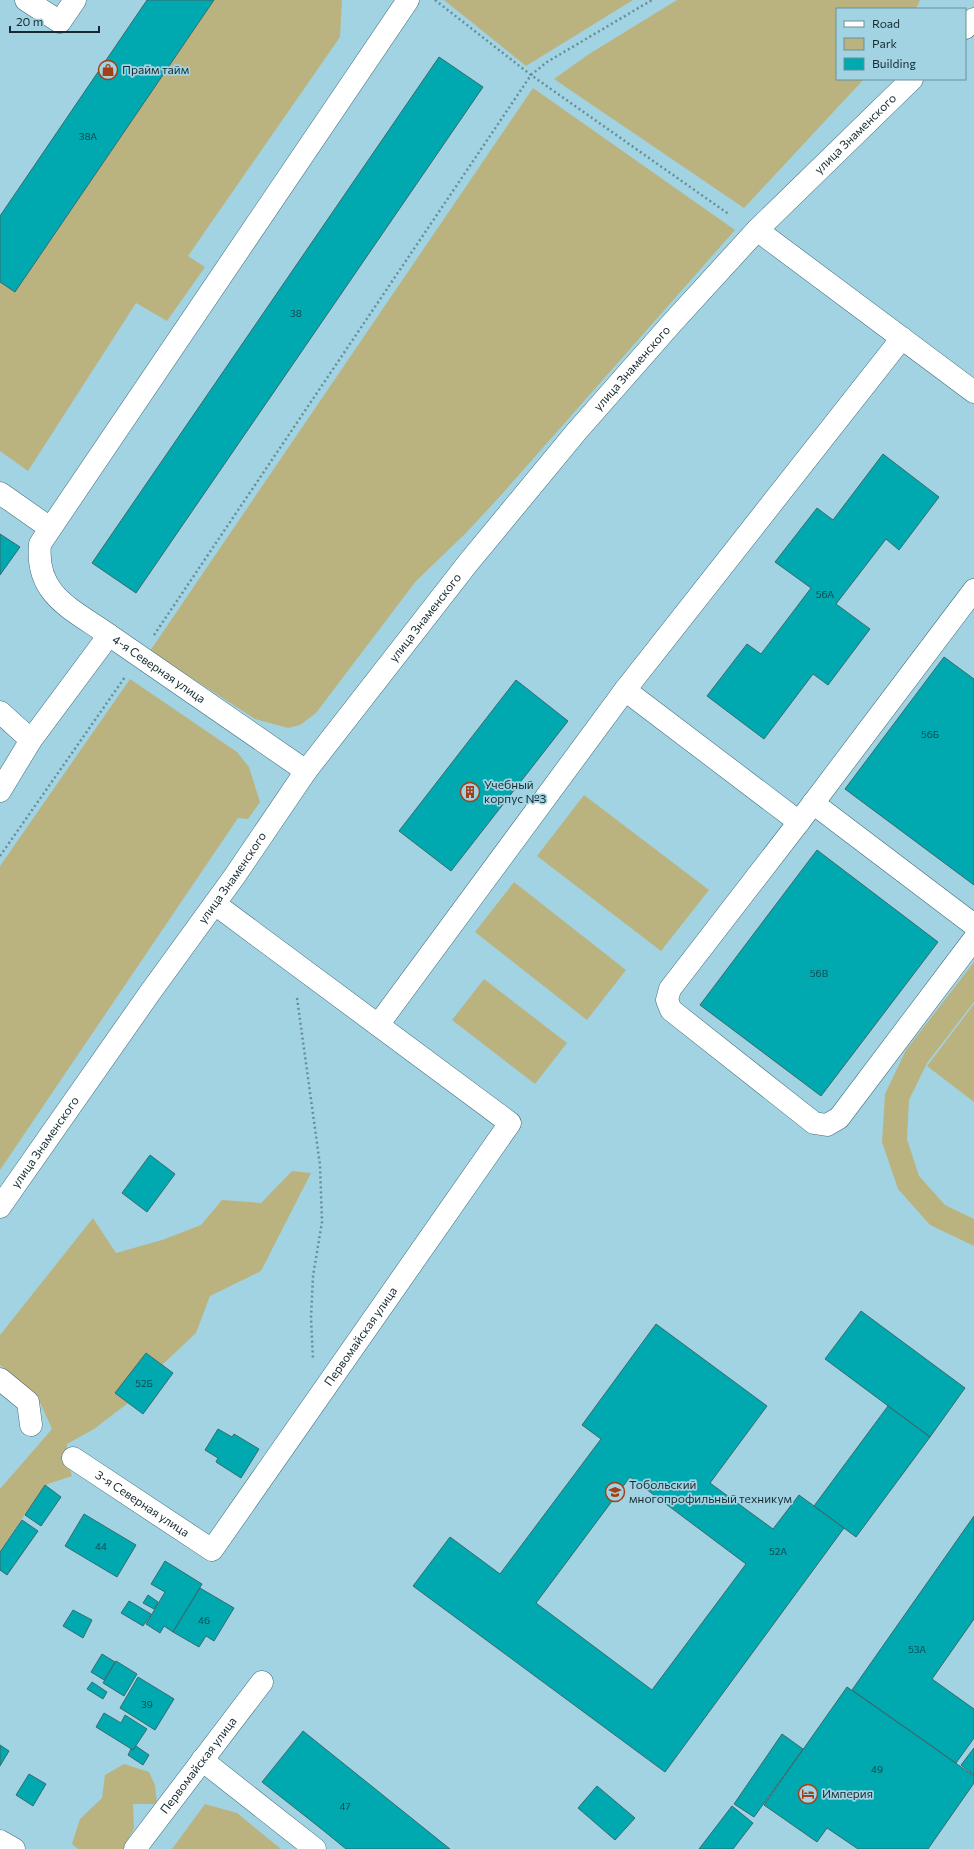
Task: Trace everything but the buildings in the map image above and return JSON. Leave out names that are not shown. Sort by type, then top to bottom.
[{"type":"street","points":[[26,0],[60,22],[75,0]]},
{"type":"street","points":[[109,635],[51,592],[42,573],[39,559],[40,544],[408,0]]},
{"type":"street","points":[[966,27],[974,19]]},
{"type":"street","name":"улица Знаменского","points":[[0,1207],[306,771],[468,563],[578,431],[672,323],[757,230],[911,80]]},
{"type":"street","points":[[757,230],[974,392]]},
{"type":"street","points":[[214,904],[292,960],[378,1025],[625,690],[902,338]]},
{"type":"street","points":[[0,493],[50,528]]},
{"type":"street","points":[[974,590],[799,822],[670,989],[667,1000],[671,1010],[814,1123],[827,1124],[839,1118],[974,938]]},
{"type":"street","name":"4-я Северная улица","points":[[0,791],[31,740],[109,635],[306,771]]},
{"type":"street","points":[[625,690],[799,822]]},
{"type":"street","points":[[0,712],[31,740]]},
{"type":"street","points":[[813,803],[974,925]]},
{"type":"street","name":"Первомайская улица","points":[[212,1550],[510,1123],[378,1025]]},
{"type":"street","points":[[0,1379],[28,1402],[31,1425]]},
{"type":"street","name":"3-я Северная улица","points":[[73,1458],[212,1550]]},
{"type":"street","name":"Первомайская улица","points":[[135,1849],[262,1682]]},
{"type":"street","points":[[202,1760],[315,1849]]},
{"type":"street","points":[[0,1841],[14,1849]]},
{"type":"path","points":[[434,0],[532,76],[730,215]]},
{"type":"path","points":[[153,637],[532,76],[547,62],[652,0]]},
{"type":"path","points":[[0,856],[130,670]]},
{"type":"path","points":[[292,960],[320,1165],[322,1222],[313,1276],[311,1318],[315,1402]]},
{"type":"green space","points":[[214,0],[342,0],[340,37],[188,256],[205,267],[167,321],[136,303],[28,471],[0,451],[0,282],[15,292]]},
{"type":"green space","points":[[444,0],[633,0],[526,66]]},
{"type":"green space","points":[[677,0],[920,0],[916,8],[836,8],[836,80],[863,80],[744,208],[554,79],[589,54]]},
{"type":"green space","points":[[533,88],[735,230],[503,493],[466,533],[416,581],[316,713],[300,725],[288,728],[255,719],[150,651]]},
{"type":"green space","points":[[130,679],[237,752],[249,767],[260,802],[248,819],[238,818],[0,1170],[0,866]]},
{"type":"green space","points":[[584,795],[709,890],[661,951],[537,856]]},
{"type":"green space","points":[[514,882],[626,970],[587,1020],[475,932]]},
{"type":"green space","points":[[974,962],[974,1002],[927,1063],[909,1100],[907,1139],[919,1176],[945,1205],[974,1219],[974,1246],[930,1225],[898,1189],[882,1142],[885,1094],[906,1050]]},
{"type":"green space","points":[[484,979],[567,1043],[535,1084],[452,1020]]},
{"type":"green space","points":[[974,1004],[974,1102],[927,1066]]},
{"type":"green space","points":[[292,1171],[311,1173],[261,1271],[210,1296],[196,1333],[162,1365],[146,1353],[116,1393],[128,1403],[94,1429],[67,1444],[66,1456],[72,1476],[45,1485],[0,1551],[0,1489],[52,1429],[37,1396],[0,1365],[0,1335],[93,1218],[116,1253],[162,1240],[201,1225],[222,1200],[261,1203]]},
{"type":"green space","points":[[124,1764],[149,1772],[155,1785],[157,1804],[133,1804],[134,1828],[123,1849],[78,1849],[72,1844],[80,1819],[102,1798],[105,1775]]},
{"type":"green space","points":[[205,1804],[237,1813],[281,1849],[172,1849]]},
{"type":"place","name":"Прайм тайм","points":[[108,70]]},
{"type":"place","name":"Учебный корпус №3","points":[[470,792]]},
{"type":"place","name":"Тобольский многопрофильный техникум","points":[[615,1492]]},
{"type":"place","name":"Империя","points":[[808,1794]]}]
